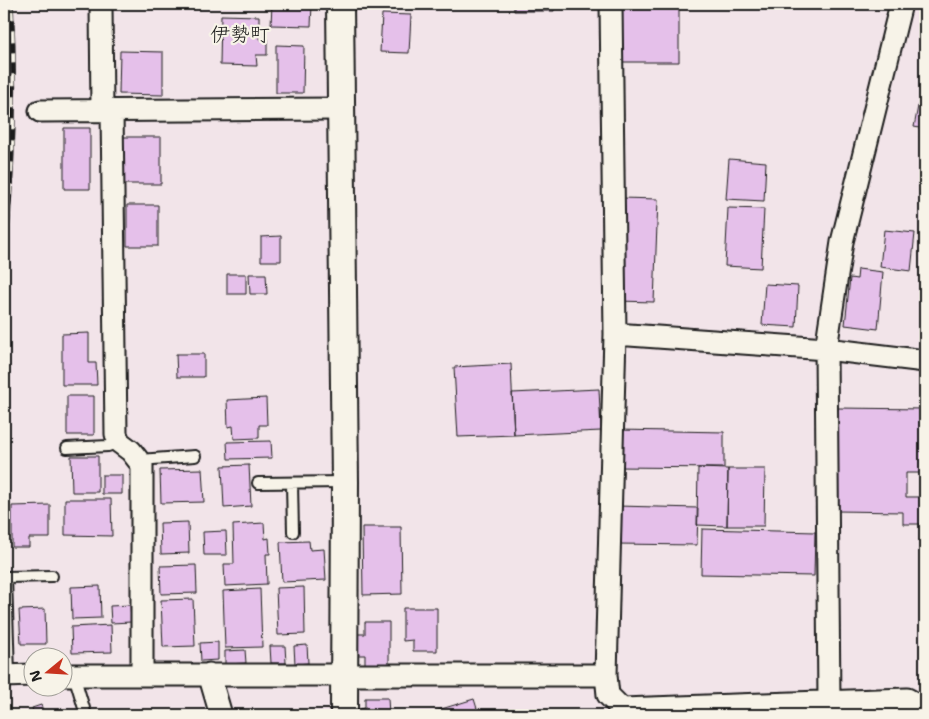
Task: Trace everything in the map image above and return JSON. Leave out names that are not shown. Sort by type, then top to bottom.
[{"type":"street","points":[[101,4],[107,111],[116,434],[119,442],[131,451],[142,465],[142,675]]},
{"type":"street","points":[[340,4],[345,482],[344,715]]},
{"type":"street","points":[[611,4],[614,334],[606,675],[608,695],[622,709],[907,699],[914,702],[922,715]]},
{"type":"street","points":[[829,702],[826,349],[842,242],[901,4]]},
{"type":"street","points":[[40,110],[340,109]]},
{"type":"street","points":[[614,334],[826,349],[925,361]]},
{"type":"street","points":[[209,674],[221,715]]},
{"type":"street","points":[[6,675],[22,675]]},
{"type":"street","points":[[72,675],[606,675]]},
{"type":"lane","points":[[67,448],[108,446],[119,442]]},
{"type":"lane","points":[[137,460],[195,456]]},
{"type":"lane","points":[[258,483],[345,482]]},
{"type":"lane","points":[[292,483],[292,532]]},
{"type":"lane","points":[[6,675],[6,577],[52,576]]},
{"type":"lane","points":[[72,684],[86,715]]},
{"type":"building","points":[[272,4],[312,4],[311,26],[271,25]]},
{"type":"building","points":[[514,4],[554,4],[554,11],[514,11]]},
{"type":"building","points":[[618,4],[679,4],[679,62],[617,62]]},
{"type":"building","points":[[382,14],[411,15],[409,53],[380,52]]},
{"type":"building","points":[[221,15],[259,16],[259,39],[267,39],[267,55],[256,55],[257,66],[220,65]]},
{"type":"building","points":[[276,45],[304,46],[303,93],[276,93]]},
{"type":"building","points":[[120,51],[163,52],[163,95],[119,94]]},
{"type":"building","points":[[919,101],[925,102],[925,129],[914,127]]},
{"type":"building","points":[[64,128],[90,128],[90,189],[64,189]]},
{"type":"building","points":[[122,137],[161,137],[161,184],[122,184]]},
{"type":"building","points":[[729,159],[766,162],[764,201],[726,199]]},
{"type":"building","points":[[621,198],[658,199],[654,302],[618,301]]},
{"type":"building","points":[[127,205],[158,205],[158,246],[127,246]]},
{"type":"building","points":[[728,208],[764,209],[761,268],[725,266]]},
{"type":"building","points":[[884,230],[915,233],[911,271],[880,267]]},
{"type":"building","points":[[281,236],[281,261],[261,261],[261,237]]},
{"type":"building","points":[[858,269],[883,272],[878,329],[845,325],[850,278],[857,279]]},
{"type":"building","points":[[227,274],[246,274],[246,294],[227,294]]},
{"type":"building","points":[[249,274],[266,274],[267,294],[250,294]]},
{"type":"building","points":[[765,284],[798,286],[796,327],[762,325]]},
{"type":"building","points":[[89,333],[89,363],[96,363],[97,385],[62,385],[62,334]]},
{"type":"building","points":[[176,354],[204,354],[204,377],[177,377]]},
{"type":"building","points":[[511,364],[514,435],[458,437],[454,367]]},
{"type":"building","points":[[599,389],[601,431],[514,435],[512,393]]},
{"type":"building","points":[[67,396],[94,396],[94,435],[67,435]]},
{"type":"building","points":[[266,398],[267,425],[259,425],[259,438],[234,439],[233,426],[228,427],[227,400]]},
{"type":"building","points":[[837,408],[925,409],[924,473],[906,473],[906,497],[925,497],[925,524],[903,524],[903,512],[837,511]]},
{"type":"building","points":[[618,430],[724,432],[724,468],[617,467]]},
{"type":"building","points":[[271,441],[272,458],[228,459],[227,442]]},
{"type":"building","points":[[71,456],[98,456],[98,492],[72,492]]},
{"type":"building","points":[[249,465],[251,506],[224,508],[222,466]]},
{"type":"building","points":[[698,468],[728,469],[727,526],[697,525]]},
{"type":"building","points":[[202,469],[204,502],[161,503],[160,470]]},
{"type":"building","points":[[728,469],[765,469],[764,526],[727,526]]},
{"type":"building","points":[[102,475],[122,475],[122,494],[102,494]]},
{"type":"building","points":[[65,499],[111,499],[112,536],[65,535]]},
{"type":"building","points":[[50,505],[50,538],[29,538],[29,547],[12,547],[12,506]]},
{"type":"building","points":[[617,506],[698,508],[697,545],[617,544]]},
{"type":"building","points":[[188,522],[189,553],[161,554],[160,523]]},
{"type":"building","points":[[264,523],[265,539],[269,538],[270,554],[266,554],[267,584],[225,586],[224,564],[234,564],[233,525]]},
{"type":"building","points":[[362,527],[401,527],[402,594],[363,595]]},
{"type":"building","points":[[702,529],[815,532],[814,576],[701,574]]},
{"type":"building","points":[[226,531],[227,555],[204,555],[203,532]]},
{"type":"building","points":[[309,541],[310,550],[324,549],[326,580],[282,582],[280,542]]},
{"type":"building","points":[[196,565],[197,593],[161,594],[160,566]]},
{"type":"building","points":[[100,586],[101,618],[72,619],[71,587]]},
{"type":"building","points":[[304,587],[305,634],[278,635],[276,588]]},
{"type":"building","points":[[260,589],[262,647],[225,648],[223,591]]},
{"type":"building","points":[[193,599],[195,646],[163,647],[161,600]]},
{"type":"building","points":[[130,605],[131,622],[111,623],[110,606]]},
{"type":"building","points":[[403,608],[437,608],[437,651],[413,651],[413,640],[403,641]]},
{"type":"building","points":[[45,609],[46,644],[21,644],[19,610]]},
{"type":"building","points":[[365,622],[389,622],[389,666],[365,666],[365,655],[358,655],[358,634],[365,634]]},
{"type":"building","points":[[111,625],[112,652],[72,653],[71,627]]},
{"type":"building","points":[[218,642],[218,660],[201,661],[200,643]]},
{"type":"building","points":[[307,645],[308,663],[295,664],[294,646]]},
{"type":"building","points":[[270,646],[285,646],[286,663],[271,663]]},
{"type":"building","points":[[245,650],[246,663],[225,664],[225,651]]},
{"type":"building","points":[[365,698],[388,698],[389,715],[360,715],[360,709],[365,708]]},
{"type":"building","points":[[474,699],[479,715],[436,715],[435,711]]},
{"type":"building","points":[[41,705],[45,715],[34,715],[32,708]]},
{"type":"railway","points":[[4,261],[10,197],[13,132],[11,4]]},
{"type":"district","name":"伊勢町","points":[[240,34]]}]
